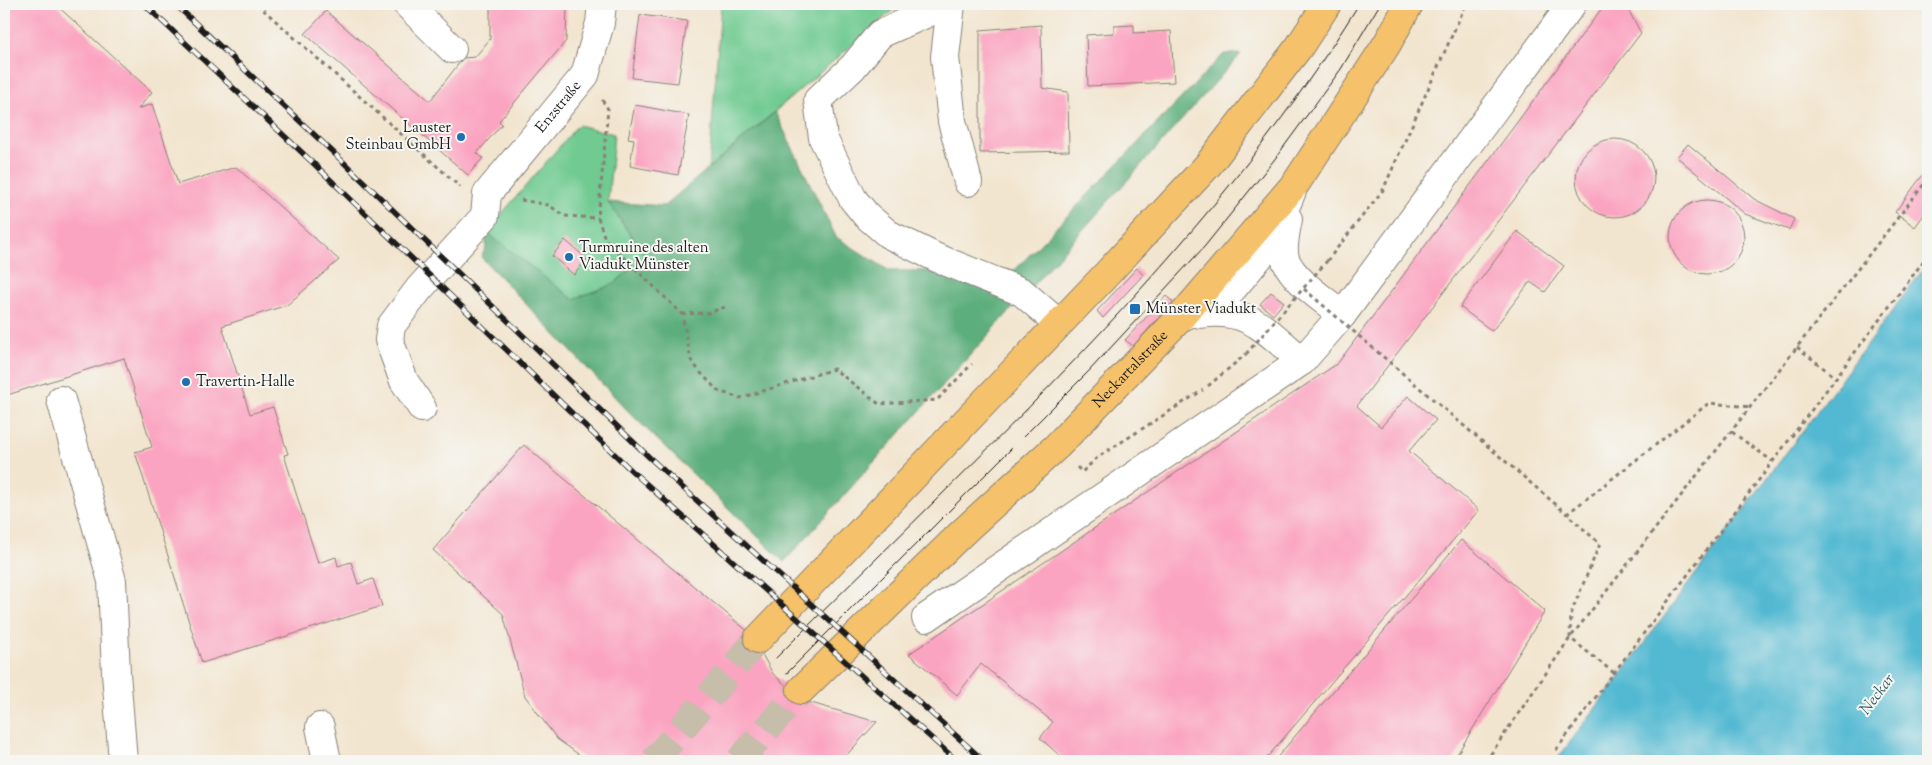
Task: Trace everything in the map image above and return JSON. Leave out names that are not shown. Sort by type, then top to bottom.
[{"type":"main road","points":[[758,639],[1208,165],[1299,47],[1327,4]]},
{"type":"main road","name":"Neckartalstraße","points":[[801,690],[965,530],[1057,446],[1181,317],[1296,182],[1387,44],[1409,4]]},
{"type":"street","points":[[406,4],[452,49]]},
{"type":"street","name":"Enzstraße","points":[[422,408],[404,381],[389,340],[391,326],[419,289],[485,216],[487,194],[584,75],[600,23],[602,4]]},
{"type":"street","points":[[968,182],[952,121],[945,57],[949,4],[880,34],[853,68],[818,100],[823,138],[853,199],[866,216],[888,234],[937,258],[1022,292],[1059,324]]},
{"type":"street","points":[[926,618],[1302,361],[1342,315],[1572,4]]},
{"type":"street","points":[[1296,182],[1285,235],[1285,260],[1297,277],[1342,315]]},
{"type":"street","points":[[1181,317],[1217,312],[1238,314],[1253,321],[1302,361]]},
{"type":"street","points":[[61,400],[112,581],[116,673],[123,761]]},
{"type":"street","points":[[320,727],[328,761]]},
{"type":"path","points":[[257,4],[451,179]]},
{"type":"path","points":[[1098,457],[1208,386],[1246,354],[1327,261],[1383,190],[1466,4]]},
{"type":"path","points":[[584,75],[608,109],[598,218],[605,238],[682,314],[691,360],[718,391],[740,398],[834,369],[879,404],[937,400],[972,364]]},
{"type":"path","points":[[1486,761],[1570,638],[1928,180]]},
{"type":"path","points":[[549,205],[564,216],[598,218]]},
{"type":"path","points":[[1556,750],[1928,255]]},
{"type":"path","points":[[1304,289],[1600,544],[1571,613],[1570,638]]},
{"type":"path","points":[[682,314],[708,313],[728,306]]},
{"type":"path","points":[[1797,348],[1835,377]]},
{"type":"path","points":[[1567,514],[1709,403],[1751,407]]},
{"type":"path","points":[[1732,432],[1772,461]]},
{"type":"path","points":[[1570,638],[1614,673]]},
{"type":"green space","points":[[721,4],[900,4],[709,168]]},
{"type":"green space","points":[[1224,54],[1241,54],[784,562],[633,416],[481,257],[486,248],[486,232],[573,299],[614,284],[645,256],[608,202],[664,206],[775,112],[836,237],[890,271],[1015,270]]},
{"type":"green space","points":[[578,125],[614,134],[608,202],[645,256],[614,284],[573,300],[486,232]]},
{"type":"water","name":"Neckar","points":[[1928,263],[1928,761],[1556,761]]},
{"type":"building","points":[[4,4],[55,4],[152,92],[138,109],[152,104],[178,184],[236,167],[339,260],[287,305],[222,326],[250,414],[273,407],[288,454],[284,455],[318,563],[336,557],[338,566],[351,562],[358,584],[373,579],[382,606],[202,663],[135,452],[152,447],[124,358],[4,396]]},
{"type":"building","points":[[490,4],[567,4],[566,41],[499,121],[502,124],[477,153],[483,158],[468,175],[305,34],[326,11],[430,101],[463,58],[475,57],[490,39]]},
{"type":"building","points":[[1605,4],[1625,4],[1641,33],[1357,406],[1381,427],[1408,396],[1436,420],[1409,451],[1479,510],[1264,761],[1066,761],[1040,738],[1053,722],[981,664],[957,695],[909,654],[1338,363]]},
{"type":"building","points":[[640,15],[687,21],[678,83],[632,78]]},
{"type":"building","points":[[1041,25],[1042,88],[1068,92],[1069,151],[980,153],[980,30]]},
{"type":"building","points":[[1134,25],[1134,33],[1171,31],[1174,82],[1088,86],[1086,35],[1114,33],[1114,26]]},
{"type":"building","points":[[635,105],[689,115],[678,175],[630,166],[634,139],[628,138]]},
{"type":"building","points":[[1615,139],[1630,142],[1643,150],[1651,163],[1654,178],[1651,193],[1643,206],[1630,214],[1615,217],[1600,214],[1587,206],[1579,193],[1576,178],[1579,163],[1587,150],[1600,142]]},
{"type":"building","points":[[1688,144],[1754,199],[1794,219],[1789,230],[1745,214],[1677,157]]},
{"type":"building","points":[[1928,168],[1928,209],[1915,227],[1895,212]]},
{"type":"building","points":[[1707,200],[1721,203],[1733,211],[1741,223],[1744,237],[1741,251],[1733,263],[1721,271],[1707,274],[1693,271],[1681,263],[1673,251],[1670,237],[1673,223],[1681,211],[1693,203]]},
{"type":"building","points":[[1517,231],[1564,266],[1545,292],[1530,282],[1492,331],[1460,307]]},
{"type":"building","name":"Turmruine des alten Viadukt Münster","points":[[565,240],[587,259],[574,275],[552,256]]},
{"type":"building","points":[[1137,268],[1143,275],[1103,318],[1097,311]]},
{"type":"building","points":[[1271,292],[1284,302],[1273,315],[1260,304]]},
{"type":"building","points":[[1166,296],[1173,302],[1133,346],[1125,340]]},
{"type":"building","points":[[524,445],[750,633],[773,674],[790,689],[811,703],[877,722],[841,761],[588,761],[557,739],[525,696],[503,614],[433,550]]},
{"type":"building","points":[[1461,540],[1545,611],[1453,761],[1274,761]]},
{"type":"tunnel","points":[[654,761],[758,639]]},
{"type":"tunnel","points":[[739,761],[801,690]]},
{"type":"tram line","points":[[776,658],[1087,348],[1161,267],[1231,183],[1298,96],[1359,4]]},
{"type":"tram line","points":[[787,673],[1089,371],[1205,246],[1274,160],[1341,69],[1380,4]]},
{"type":"railway","points":[[144,4],[311,161],[633,472],[957,761]]},
{"type":"railway","points":[[175,4],[337,156],[650,458],[984,761]]},
{"type":"place","name":"Lauster Steinbau GmbH","points":[[461,137]]},
{"type":"place","name":"Turmruine des alten Viadukt Münster","points":[[569,257]]},
{"type":"place","name":"Münster Viadukt","points":[[1135,309]]},
{"type":"place","name":"Travertin-Halle","points":[[186,382]]}]
